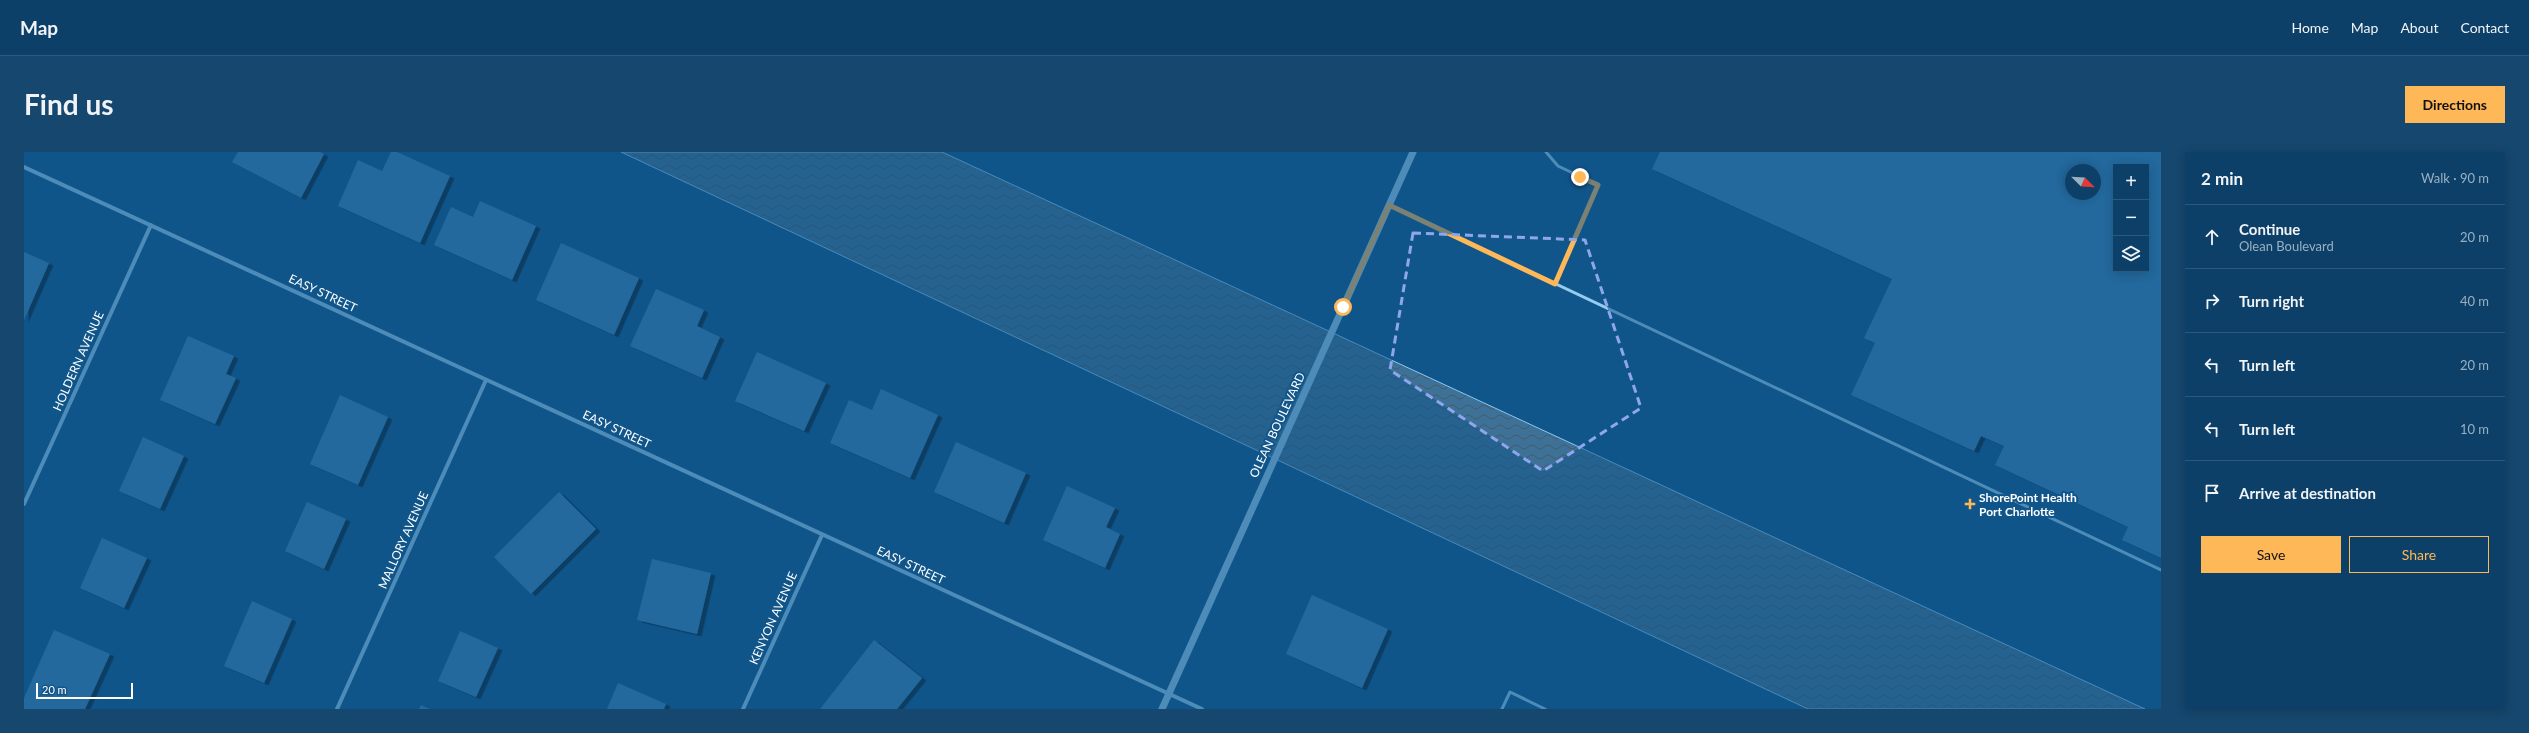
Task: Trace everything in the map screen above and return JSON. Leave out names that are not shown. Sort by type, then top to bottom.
[{"type":"street","name":"OLEAN BOULEVARD","points":[[1162,709],[1272,460],[1413,152]]},
{"type":"street","name":"EASY STREET","points":[[24,166],[1202,709]]},
{"type":"street","name":"HOLDERN AVENUE","points":[[24,504],[151,225]]},
{"type":"street","name":"MALLORY AVENUE","points":[[337,709],[486,380]]},
{"type":"street","name":"KENYON AVENUE","points":[[743,709],[822,535]]},
{"type":"lane","points":[[1546,152],[1558,166],[1598,185],[1555,284]]},
{"type":"lane","points":[[1389,205],[2161,570]]},
{"type":"lane","points":[[1502,709],[1510,692],[1545,709]]},
{"type":"highlighted area","points":[[1413,233],[1585,240],[1641,408],[1543,471],[1390,370]]},
{"type":"water","points":[[621,152],[942,152],[2145,709],[1808,709]]},
{"type":"building","points":[[238,152],[320,152],[324,154],[301,198],[232,162]]},
{"type":"building","points":[[391,152],[397,152],[450,176],[420,243],[338,206],[358,160],[382,171]]},
{"type":"building","name":"ShorePoint Health Port Charlotte","points":[[1660,152],[2161,152],[2161,558],[2122,540],[2128,527],[1995,465],[2004,446],[1981,436],[1974,451],[1851,395],[1875,343],[1864,338],[1892,279],[1652,169]]},
{"type":"building","points":[[480,201],[536,226],[512,280],[434,245],[451,207],[473,217]]},
{"type":"building","points":[[561,243],[639,278],[614,335],[536,300]]},
{"type":"building","points":[[24,252],[49,263],[24,320]]},
{"type":"building","points":[[656,289],[704,310],[697,326],[720,337],[702,378],[630,346]]},
{"type":"building","points":[[188,336],[234,356],[226,374],[236,378],[215,424],[160,400]]},
{"type":"building","points":[[757,352],[826,383],[804,431],[735,401]]},
{"type":"building","points":[[881,389],[938,415],[910,478],[830,443],[849,400],[872,410]]},
{"type":"building","points":[[340,395],[388,417],[358,485],[310,464]]},
{"type":"building","points":[[143,437],[184,456],[160,509],[119,491]]},
{"type":"building","points":[[956,442],[1026,473],[1004,523],[934,492]]},
{"type":"building","points":[[1067,486],[1115,508],[1106,527],[1120,534],[1105,568],[1043,540]]},
{"type":"building","points":[[559,492],[596,529],[531,594],[494,557]]},
{"type":"building","points":[[307,502],[346,519],[324,569],[285,551]]},
{"type":"building","points":[[102,538],[147,558],[124,608],[80,588]]},
{"type":"building","points":[[652,559],[711,573],[697,634],[637,620]]},
{"type":"building","points":[[1312,595],[1388,629],[1362,688],[1286,654]]},
{"type":"building","points":[[252,601],[292,619],[264,683],[224,666]]},
{"type":"building","points":[[54,630],[110,654],[85,709],[24,709],[24,698]]},
{"type":"building","points":[[460,631],[498,648],[476,697],[438,681]]},
{"type":"building","points":[[874,640],[922,678],[897,709],[820,709]]},
{"type":"building","points":[[618,683],[666,704],[664,709],[607,709]]},
{"type":"building","points":[[421,705],[430,709],[419,709]]},
{"type":"place","name":"ShorePoint Health Port Charlotte","points":[[1970,504]]},
{"type":"route","points":[[1343,307],[1389,205],[1555,284],[1598,185],[1580,177]]}]
